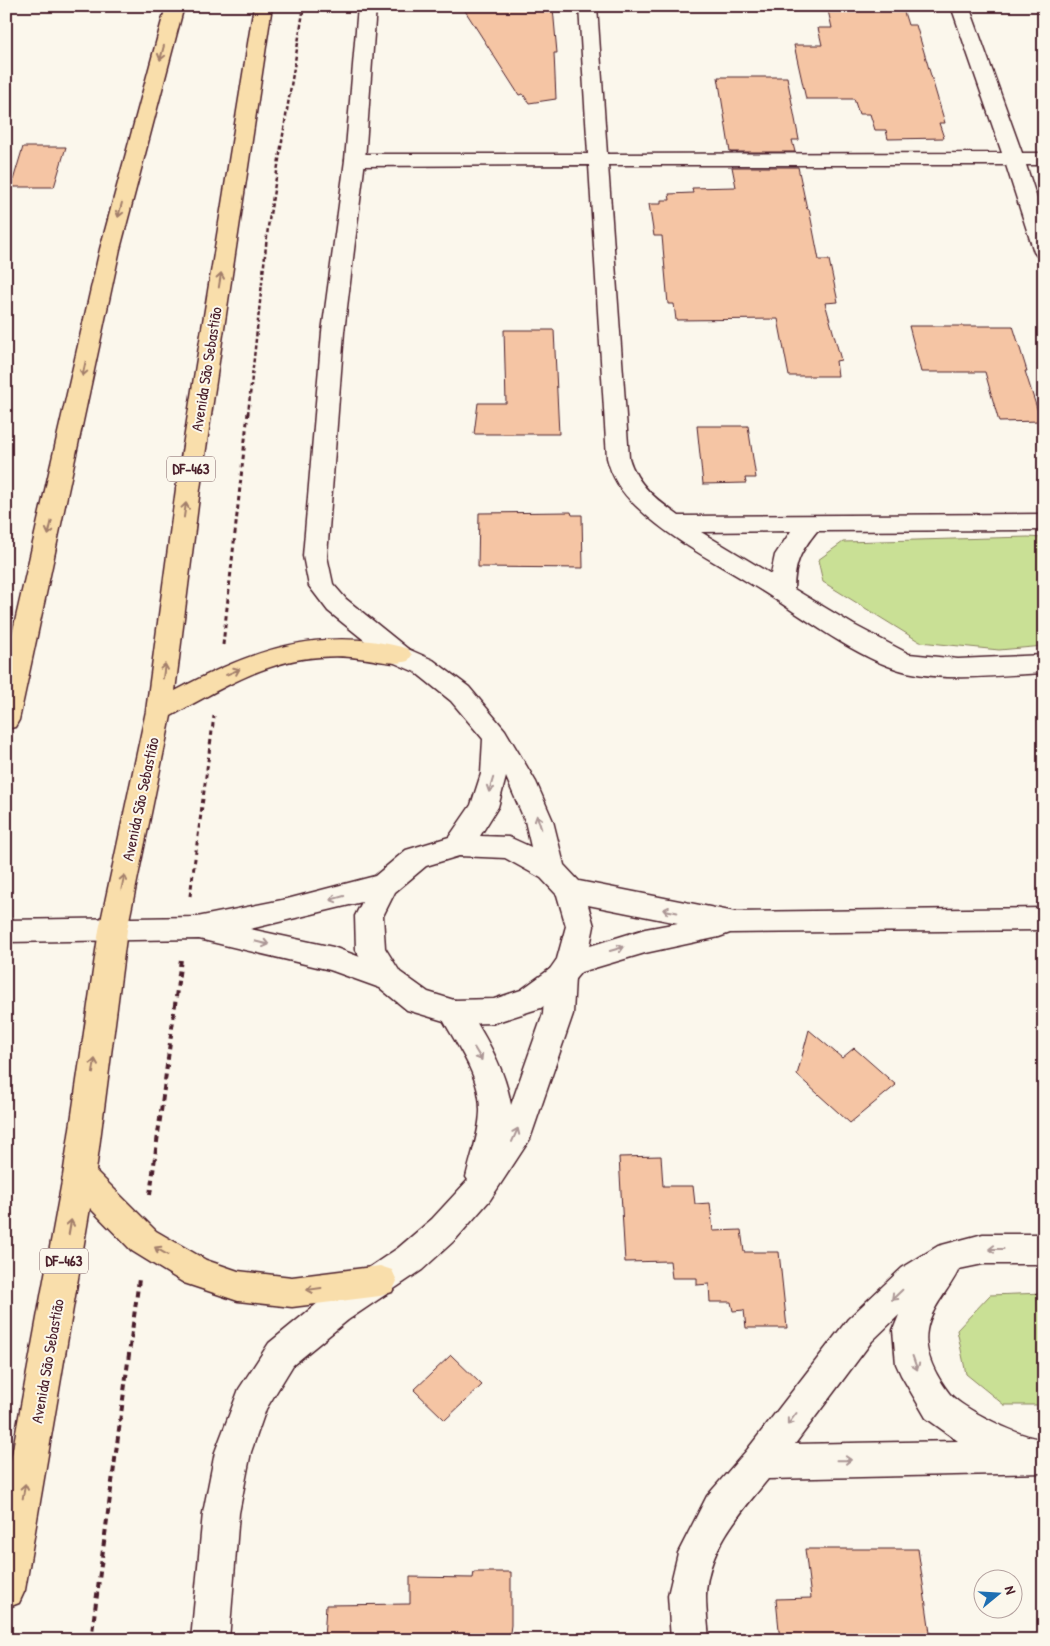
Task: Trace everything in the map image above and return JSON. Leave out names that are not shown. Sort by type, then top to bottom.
[{"type":"main road","points":[[6,720],[110,249],[174,6]]},
{"type":"main road","name":"Avenida São Sebastião","points":[[6,1590],[79,1176],[113,930],[159,711],[188,488],[263,6]]},
{"type":"main road","points":[[159,711],[220,678],[271,656],[312,649],[346,648],[399,655]]},
{"type":"main road","points":[[79,1176],[144,1241],[196,1272],[238,1286],[292,1292],[380,1281]]},
{"type":"street","points":[[210,1640],[221,1513],[233,1452],[251,1401],[281,1354],[336,1309],[410,1259],[444,1229],[479,1190],[514,1139],[558,1014],[565,970],[580,926],[560,880],[523,782],[496,737],[460,694],[424,666],[399,655],[338,605],[321,586],[315,556],[333,332],[355,160],[367,6]]},
{"type":"street","points":[[588,6],[618,458],[621,471],[631,487],[645,501],[675,524],[782,593],[878,651],[906,662],[935,667],[971,668],[1044,664]]},
{"type":"street","points":[[960,6],[1014,159],[1044,252]]},
{"type":"street","points":[[355,160],[1044,159]]},
{"type":"street","points":[[675,524],[1044,522]]},
{"type":"street","points":[[782,593],[782,566],[791,547],[810,524]]},
{"type":"street","points":[[459,845],[484,807],[494,774],[496,737]]},
{"type":"street","points":[[390,980],[371,950],[370,941],[369,916],[384,885],[416,858],[459,845],[509,848],[560,880],[735,923]]},
{"type":"street","points":[[6,931],[191,928],[287,910],[384,885]]},
{"type":"street","points":[[191,928],[333,959],[390,980],[418,1000],[454,1012],[494,1011],[532,999],[565,970],[645,941],[735,923],[1044,919]]},
{"type":"street","points":[[454,1012],[486,1066],[495,1104],[492,1135],[479,1190]]},
{"type":"street","points":[[690,1640],[687,1595],[696,1553],[720,1509],[760,1462],[860,1330],[914,1279],[950,1256],[983,1249],[1044,1250]]},
{"type":"street","points":[[950,1256],[922,1300],[910,1330],[913,1364],[938,1406],[974,1431],[1039,1456]]},
{"type":"street","points":[[760,1462],[1039,1456]]},
{"type":"path","points":[[91,1640],[144,1241],[191,928],[220,678],[268,226],[304,6]]},
{"type":"green space","points":[[1044,538],[1044,646],[999,650],[920,642],[823,582],[818,560],[843,542]]},
{"type":"green space","points":[[1044,1293],[1044,1405],[1004,1405],[966,1374],[957,1330],[990,1295]]},
{"type":"building","points":[[462,6],[553,8],[557,53],[554,53],[556,99],[529,103],[523,94],[519,95]]},
{"type":"building","points":[[827,6],[893,6],[894,9],[903,9],[908,25],[916,25],[945,123],[939,123],[944,138],[888,139],[886,130],[875,130],[870,114],[859,114],[854,99],[806,99],[794,45],[822,45],[818,28],[832,28]]},
{"type":"building","points":[[718,77],[787,77],[799,140],[792,140],[795,152],[730,152]]},
{"type":"building","points":[[23,147],[66,147],[54,187],[11,187]]},
{"type":"building","points":[[732,167],[798,167],[819,260],[829,260],[838,302],[825,303],[841,360],[836,361],[838,376],[789,376],[778,319],[676,320],[674,304],[668,304],[662,236],[654,236],[649,204],[661,204],[661,200],[670,200],[669,194],[693,193],[692,188],[736,187]]},
{"type":"building","points":[[909,326],[1013,326],[1041,421],[999,422],[985,372],[921,372]]},
{"type":"building","points":[[504,330],[554,330],[559,434],[474,434],[478,403],[506,403]]},
{"type":"building","points":[[697,426],[748,426],[756,478],[745,478],[746,483],[703,484]]},
{"type":"building","points":[[571,512],[572,515],[582,515],[583,568],[478,567],[479,513]]},
{"type":"building","points":[[809,1030],[842,1058],[854,1048],[896,1085],[850,1123],[797,1075]]},
{"type":"building","points":[[661,1156],[663,1186],[693,1186],[695,1204],[710,1203],[713,1231],[741,1230],[744,1252],[779,1252],[787,1328],[746,1328],[744,1310],[733,1311],[731,1302],[710,1302],[709,1284],[697,1285],[697,1278],[672,1278],[670,1261],[625,1262],[619,1157]]},
{"type":"building","points":[[451,1355],[482,1385],[445,1420],[414,1390]]},
{"type":"building","points":[[805,1549],[918,1549],[931,1640],[780,1640],[776,1599],[811,1598]]},
{"type":"building","points":[[474,1572],[511,1572],[511,1625],[509,1640],[324,1640],[326,1605],[410,1604],[410,1577],[473,1578]]}]
